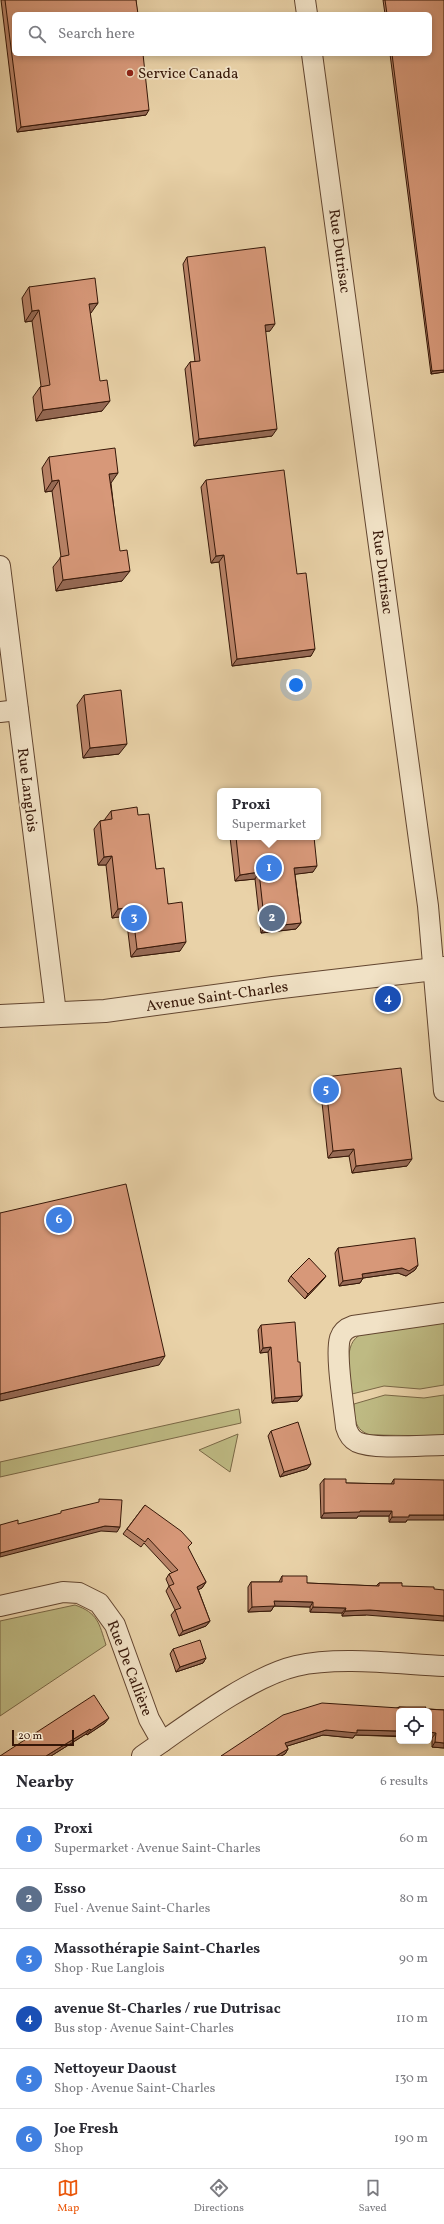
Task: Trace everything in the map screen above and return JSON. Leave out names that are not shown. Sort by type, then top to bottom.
[{"type":"street","points":[[305,0],[307,12]]},
{"type":"street","name":"Rue Dutrisac","points":[[312,56],[428,906],[441,970],[444,1091]]},
{"type":"street","name":"Rue Langlois","points":[[0,566],[9,711],[56,1013]]},
{"type":"street","name":"Avenue Saint-Charles","points":[[0,1016],[105,1012],[273,988],[441,970]]},
{"type":"street","points":[[444,1313],[348,1328],[340,1337],[339,1352],[346,1427],[351,1438],[357,1442],[370,1444],[444,1446]]},
{"type":"street","name":"Rue De Callière","points":[[0,1606],[63,1592],[79,1593],[99,1603],[115,1625],[149,1719],[162,1742]]},
{"type":"street","points":[[142,1756],[255,1683],[294,1667],[337,1662],[444,1666]]},
{"type":"shaded area","points":[[444,1323],[444,1385],[420,1389],[384,1386],[352,1394],[349,1369],[349,1352],[351,1344],[356,1338],[362,1334]]},
{"type":"shaded area","points":[[385,1395],[424,1398],[444,1395],[444,1436],[370,1435],[365,1433],[356,1423],[354,1404]]},
{"type":"shaded area","points":[[239,1409],[241,1423],[0,1477],[0,1462]]},
{"type":"shaded area","points":[[238,1434],[230,1472],[199,1450]]},
{"type":"shaded area","points":[[75,1605],[83,1608],[93,1615],[99,1625],[106,1645],[0,1716],[0,1621]]},
{"type":"building","points":[[5,0],[136,0],[138,12],[12,12],[12,56]]},
{"type":"building","points":[[385,0],[444,0],[444,370],[432,371],[392,56],[432,56],[432,12],[387,12]]},
{"type":"building","points":[[12,56],[143,56],[149,110],[21,127]]},
{"type":"building","points":[[265,247],[275,324],[265,325],[277,429],[199,439],[190,362],[200,361],[187,257]]},
{"type":"building","points":[[95,278],[98,303],[89,304],[100,381],[107,380],[110,401],[43,410],[40,387],[50,385],[39,310],[32,311],[29,287]]},
{"type":"building","points":[[115,448],[118,473],[109,474],[120,551],[127,550],[130,571],[63,580],[60,557],[69,555],[59,480],[52,481],[49,457]]},
{"type":"building","points":[[284,470],[297,574],[306,573],[315,649],[237,659],[224,555],[216,556],[206,480]]},
{"type":"building","points":[[121,690],[127,744],[90,748],[84,695]]},
{"type":"building","points":[[137,807],[138,815],[149,814],[156,869],[164,868],[168,904],[182,902],[186,942],[137,949],[132,907],[118,909],[112,856],[104,857],[100,821],[112,819],[111,811]]},
{"type":"building","points":[[236,840],[314,840],[317,866],[294,868],[301,923],[265,927],[259,872],[240,875]]},
{"type":"building","points":[[401,1068],[412,1159],[356,1166],[354,1149],[333,1151],[325,1077]]},
{"type":"building","points":[[126,1184],[165,1356],[0,1394],[0,1213]]},
{"type":"building","points":[[415,1238],[418,1265],[409,1271],[402,1268],[362,1274],[363,1278],[343,1281],[338,1248]]},
{"type":"building","points":[[309,1258],[326,1276],[308,1294],[291,1276]]},
{"type":"building","points":[[295,1322],[298,1362],[300,1362],[302,1396],[275,1398],[271,1347],[263,1348],[261,1325]]},
{"type":"building","points":[[298,1422],[311,1464],[284,1472],[271,1431]]},
{"type":"building","points":[[324,1479],[346,1479],[346,1483],[394,1484],[394,1479],[444,1480],[444,1515],[409,1515],[409,1517],[392,1517],[392,1511],[324,1513]]},
{"type":"building","points":[[99,1499],[122,1500],[120,1527],[105,1526],[0,1553],[0,1525],[18,1520],[18,1524],[61,1513],[61,1511],[99,1502]]},
{"type":"building","points":[[145,1505],[181,1531],[192,1543],[188,1547],[206,1582],[197,1587],[210,1621],[183,1631],[175,1610],[181,1608],[169,1586],[174,1584],[169,1574],[178,1570],[148,1538],[145,1542],[127,1529]]},
{"type":"building","points":[[282,1576],[307,1576],[307,1583],[379,1586],[379,1583],[402,1583],[402,1586],[434,1587],[434,1589],[444,1590],[444,1616],[370,1610],[345,1611],[346,1608],[313,1607],[313,1602],[274,1601],[275,1606],[252,1607],[251,1582],[282,1582]]},
{"type":"building","points":[[200,1640],[206,1658],[180,1667],[173,1649]]},
{"type":"building","points":[[94,1695],[109,1718],[91,1730],[90,1729],[46,1756],[0,1756]]},
{"type":"building","points":[[322,1703],[399,1708],[396,1708],[396,1731],[357,1730],[357,1733],[326,1730],[285,1743],[288,1749],[276,1756],[221,1756],[283,1715]]},
{"type":"building","points":[[399,1707],[426,1708],[399,1708]]},
{"type":"building","points":[[432,1709],[444,1710],[444,1743],[435,1742],[436,1733],[432,1732]]},
{"type":"place","name":"Service Canada","points":[[130,73]]},
{"type":"place","name":"Proxi","points":[[269,868]]},
{"type":"place","name":"Massothérapie Saint-Charles","points":[[134,918]]},
{"type":"place","name":"Esso","points":[[272,918]]},
{"type":"place","name":"avenue St-Charles / rue Dutrisac","points":[[388,999]]},
{"type":"place","name":"Nettoyeur Daoust","points":[[326,1090]]},
{"type":"place","name":"Joe Fresh","points":[[59,1220]]}]
